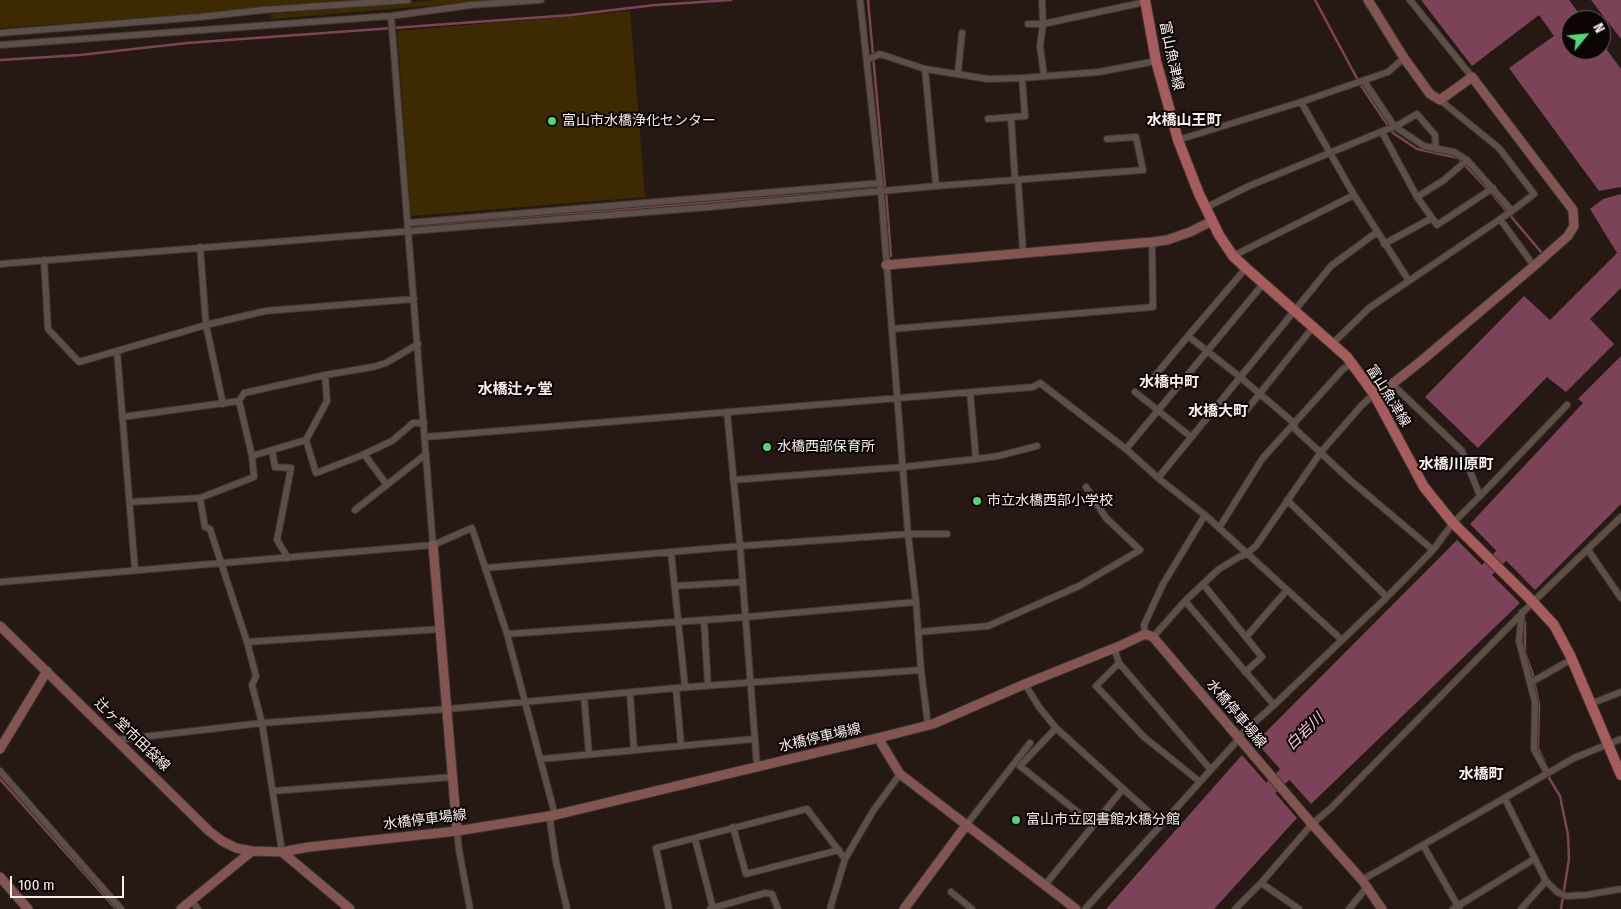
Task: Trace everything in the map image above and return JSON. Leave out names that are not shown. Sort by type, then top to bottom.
[{"type":"main road","points":[[1368,0],[1404,58],[1430,94],[1440,100],[1472,77],[1573,210],[1574,226],[1568,236],[1420,362],[1392,384],[1374,394]]},
{"type":"main road","name":"富山魚津線","points":[[1145,1],[1156,61],[1178,140],[1212,222],[1233,256],[1333,343],[1352,364],[1374,394],[1424,487],[1456,526],[1531,600],[1557,630],[1572,659],[1621,775]]},
{"type":"main road","points":[[886,264],[1152,242],[1167,240],[1212,222]]},
{"type":"main road","points":[[433,545],[458,831]]},
{"type":"main road","name":"辻ヶ堂市田袋線","points":[[0,626],[209,831],[222,841],[236,848],[252,851]]},
{"type":"main road","name":"水橋停車場線","points":[[252,851],[282,852],[309,847],[458,831],[555,815],[878,738],[948,718],[1024,684],[1149,636],[1364,883],[1382,909]]},
{"type":"main road","points":[[0,749],[47,671]]},
{"type":"main road","points":[[878,738],[900,774],[1076,909]]},
{"type":"main road","points":[[904,909],[967,824]]},
{"type":"main road","points":[[181,909],[252,851]]},
{"type":"main road","points":[[282,852],[350,909]]},
{"type":"main road","points":[[0,878],[28,909]]},
{"type":"street","points":[[0,33],[263,10],[408,0]]},
{"type":"street","points":[[0,45],[390,16],[471,5],[541,0]]},
{"type":"street","points":[[860,0],[880,183],[902,467],[928,725]]},
{"type":"street","points":[[1042,0],[1043,24],[1040,46],[1044,76]]},
{"type":"street","points":[[1410,0],[1472,77]]},
{"type":"street","points":[[1028,24],[1043,24],[1145,1]]},
{"type":"street","points":[[390,16],[433,545]]},
{"type":"street","points":[[958,73],[962,33]]},
{"type":"street","points":[[867,60],[880,54],[925,69],[988,79],[1099,72],[1156,61]]},
{"type":"street","points":[[1178,140],[1301,102],[1388,72],[1404,58]]},
{"type":"street","points":[[925,69],[936,186]]},
{"type":"street","points":[[988,119],[1025,116],[1022,78]]},
{"type":"street","points":[[1364,80],[1394,126],[1424,146],[1454,152],[1467,160],[1512,211]]},
{"type":"street","points":[[1333,343],[1369,308],[1534,194],[1499,148],[1440,100]]},
{"type":"street","points":[[1301,102],[1354,195],[1409,281]]},
{"type":"street","points":[[1205,208],[1250,186],[1382,132],[1417,114],[1435,135],[1436,149]]},
{"type":"street","points":[[1011,117],[1023,252]]},
{"type":"street","points":[[1382,132],[1417,197],[1437,225],[1493,188]]},
{"type":"street","points":[[0,264],[1143,170],[1136,137],[1107,139]]},
{"type":"street","points":[[1417,197],[1444,180],[1467,160]]},
{"type":"street","points":[[408,223],[880,183]]},
{"type":"street","points":[[1233,256],[1354,195]]},
{"type":"street","points":[[1384,244],[1432,218]]},
{"type":"street","points":[[1500,219],[1534,266]]},
{"type":"street","points":[[1158,478],[1331,266],[1377,232]]},
{"type":"street","points":[[892,329],[1153,307],[1152,242]]},
{"type":"street","points":[[200,247],[206,325],[223,404]]},
{"type":"street","points":[[44,260],[48,329],[79,362],[206,325],[265,311],[414,299]]},
{"type":"street","points":[[1154,377],[1246,268]]},
{"type":"street","points":[[1126,450],[1263,284]]},
{"type":"street","points":[[1245,412],[1314,327]]},
{"type":"street","points":[[1188,336],[1294,423],[1295,429],[1350,480],[1433,550]]},
{"type":"street","points":[[130,502],[200,498],[254,477],[252,456],[239,401],[244,393],[373,367],[386,363],[418,344]]},
{"type":"street","points":[[117,351],[135,570]]},
{"type":"street","points":[[1219,528],[1262,460],[1343,369],[1352,364]]},
{"type":"street","points":[[252,456],[306,440],[327,402],[326,375]]},
{"type":"street","points":[[425,437],[1033,387],[1040,383],[1205,515],[1342,640]]},
{"type":"street","points":[[1392,384],[1462,451],[1480,496]]},
{"type":"street","points":[[970,392],[976,459]]},
{"type":"street","points":[[1135,392],[1191,437]]},
{"type":"street","points":[[1205,515],[1163,584],[1144,625],[1149,636],[1219,569],[1246,554],[1256,546],[1321,452],[1360,406],[1374,394]]},
{"type":"street","points":[[122,417],[239,401]]},
{"type":"street","points":[[1085,909],[1236,742],[1241,741],[1274,705],[1433,550],[1456,526],[1480,496],[1567,405]]},
{"type":"street","points":[[727,412],[740,546],[757,767]]},
{"type":"street","points":[[306,440],[316,473],[392,441],[413,423],[424,423]]},
{"type":"street","points":[[733,480],[902,467],[976,459],[998,456],[1037,446]]},
{"type":"street","points":[[272,450],[275,467],[290,468],[277,540],[288,558]]},
{"type":"street","points":[[364,454],[387,485]]},
{"type":"street","points":[[355,510],[426,454]]},
{"type":"street","points":[[918,632],[988,626],[1079,586],[1140,550],[1106,518],[1086,487]]},
{"type":"street","points":[[200,498],[205,527],[210,529],[247,642],[256,676],[252,685],[262,722],[282,852]]},
{"type":"street","points":[[1287,500],[1387,596]]},
{"type":"street","points":[[1235,909],[1261,883],[1310,821],[1330,809],[1522,612],[1531,600],[1588,550],[1621,517]]},
{"type":"street","points":[[0,582],[433,545],[472,528],[507,634],[555,815],[550,821],[556,862],[567,909]]},
{"type":"street","points":[[486,568],[740,546],[908,534],[947,534]]},
{"type":"street","points":[[1588,550],[1621,598]]},
{"type":"street","points":[[672,552],[685,688]]},
{"type":"street","points":[[675,586],[743,582]]},
{"type":"street","points":[[1203,584],[1262,657],[1245,672]]},
{"type":"street","points":[[1246,637],[1287,590]]},
{"type":"street","points":[[1185,601],[1274,705]]},
{"type":"street","points":[[507,634],[746,617],[916,602]]},
{"type":"street","points":[[1522,612],[1519,641],[1535,702],[1534,749],[1547,773]]},
{"type":"street","points":[[704,620],[708,686]]},
{"type":"street","points":[[247,642],[441,629]]},
{"type":"street","points":[[1114,648],[1119,663],[1211,770]]},
{"type":"street","points":[[1530,683],[1572,659]]},
{"type":"street","points":[[1119,663],[1096,686],[1144,737],[1199,781]]},
{"type":"street","points":[[116,740],[262,722],[526,703],[676,688],[921,670]]},
{"type":"street","points":[[1024,684],[1056,728],[1122,790],[1162,824]]},
{"type":"street","points":[[676,688],[681,745]]},
{"type":"street","points":[[1590,704],[1621,692]]},
{"type":"street","points":[[630,693],[634,750]]},
{"type":"street","points":[[584,697],[589,754]]},
{"type":"street","points":[[967,824],[1017,764],[1056,728]]},
{"type":"street","points":[[541,759],[754,739]]},
{"type":"street","points":[[1349,909],[1364,883],[1423,845],[1574,758],[1621,739]]},
{"type":"street","points":[[1017,764],[1030,743]]},
{"type":"street","points":[[1017,764],[1094,825]]},
{"type":"street","points":[[0,771],[121,909]]},
{"type":"street","points":[[830,909],[845,859],[873,811],[900,774]]},
{"type":"street","points":[[273,791],[453,777]]},
{"type":"street","points":[[1045,885],[1122,790]]},
{"type":"street","points":[[1505,799],[1534,860],[1546,881],[1557,892],[1566,896],[1586,895],[1621,889]]},
{"type":"street","points":[[669,909],[656,848],[807,809],[845,859]]},
{"type":"street","points":[[733,827],[746,874],[839,850]]},
{"type":"street","points":[[458,831],[459,850],[470,909]]},
{"type":"street","points":[[695,839],[711,909],[766,892],[772,894],[778,909]]},
{"type":"street","points":[[1423,845],[1457,908],[1534,860]]},
{"type":"street","points":[[1521,909],[1546,881]]},
{"type":"street","points":[[1261,883],[1299,909]]},
{"type":"street","points":[[951,892],[972,909]]},
{"type":"street","points":[[191,900],[198,909]]},
{"type":"shaded area","points":[[0,0],[348,0],[169,16],[0,28]]},
{"type":"shaded area","points":[[437,0],[497,0],[271,19],[271,14]]},
{"type":"shaded area","points":[[630,11],[645,197],[411,216],[397,31]]},
{"type":"water","points":[[1421,0],[1569,0],[1576,10],[1561,10],[1561,60],[1611,60],[1611,56],[1621,69],[1621,187],[1599,191],[1509,68],[1554,36],[1539,15],[1472,66]]},
{"type":"water","points":[[1591,0],[1621,0],[1621,39],[1611,26],[1611,10],[1599,10]]},
{"type":"water","points":[[1621,194],[1621,288],[1590,319],[1614,344],[1566,392],[1547,377],[1478,448],[1425,397],[1524,296],[1550,320],[1617,253],[1590,209],[1603,199]]},
{"type":"water","points":[[1621,356],[1621,504],[1535,590],[1470,524],[1583,403],[1578,399]]},
{"type":"water","points":[[1457,540],[1520,603],[1311,804],[1256,742]]},
{"type":"water","points":[[1242,755],[1297,818],[1214,909],[1106,909]]},
{"type":"waterway","points":[[0,60],[80,55],[187,43],[571,15],[655,5],[731,0]]},
{"type":"waterway","points":[[868,0],[885,187]]},
{"type":"waterway","points":[[1315,0],[1360,84],[1393,133],[1417,149],[1458,158],[1493,195],[1541,252]]},
{"type":"waterway","points":[[418,226],[873,189],[885,186]]},
{"type":"waterway","points":[[886,192],[891,256]]},
{"type":"waterway","points":[[1475,582],[1513,544]]},
{"type":"waterway","points":[[1523,620],[1525,622],[1525,653],[1533,675],[1539,705],[1538,748],[1545,763]]},
{"type":"waterway","name":"白岩川","points":[[1258,800],[1297,763]]},
{"type":"waterway","points":[[1548,773],[1560,796],[1568,835],[1569,859],[1561,909]]},
{"type":"waterway","points":[[0,779],[116,909]]},
{"type":"place","name":"富山市水橋浄化センター","points":[[552,121]]},
{"type":"place","name":"水橋西部保育所","points":[[767,447]]},
{"type":"place","name":"市立水橋西部小学校","points":[[977,501]]},
{"type":"place","name":"富山市立図書館水橋分館","points":[[1016,820]]},
{"type":"district","name":"水橋山王町","points":[[1184,121]]},
{"type":"district","name":"水橋中町","points":[[1169,383]]},
{"type":"district","name":"水橋辻ヶ堂","points":[[515,390]]},
{"type":"district","name":"水橋大町","points":[[1218,412]]},
{"type":"district","name":"水橋川原町","points":[[1456,465]]},
{"type":"district","name":"水橋町","points":[[1481,775]]}]
